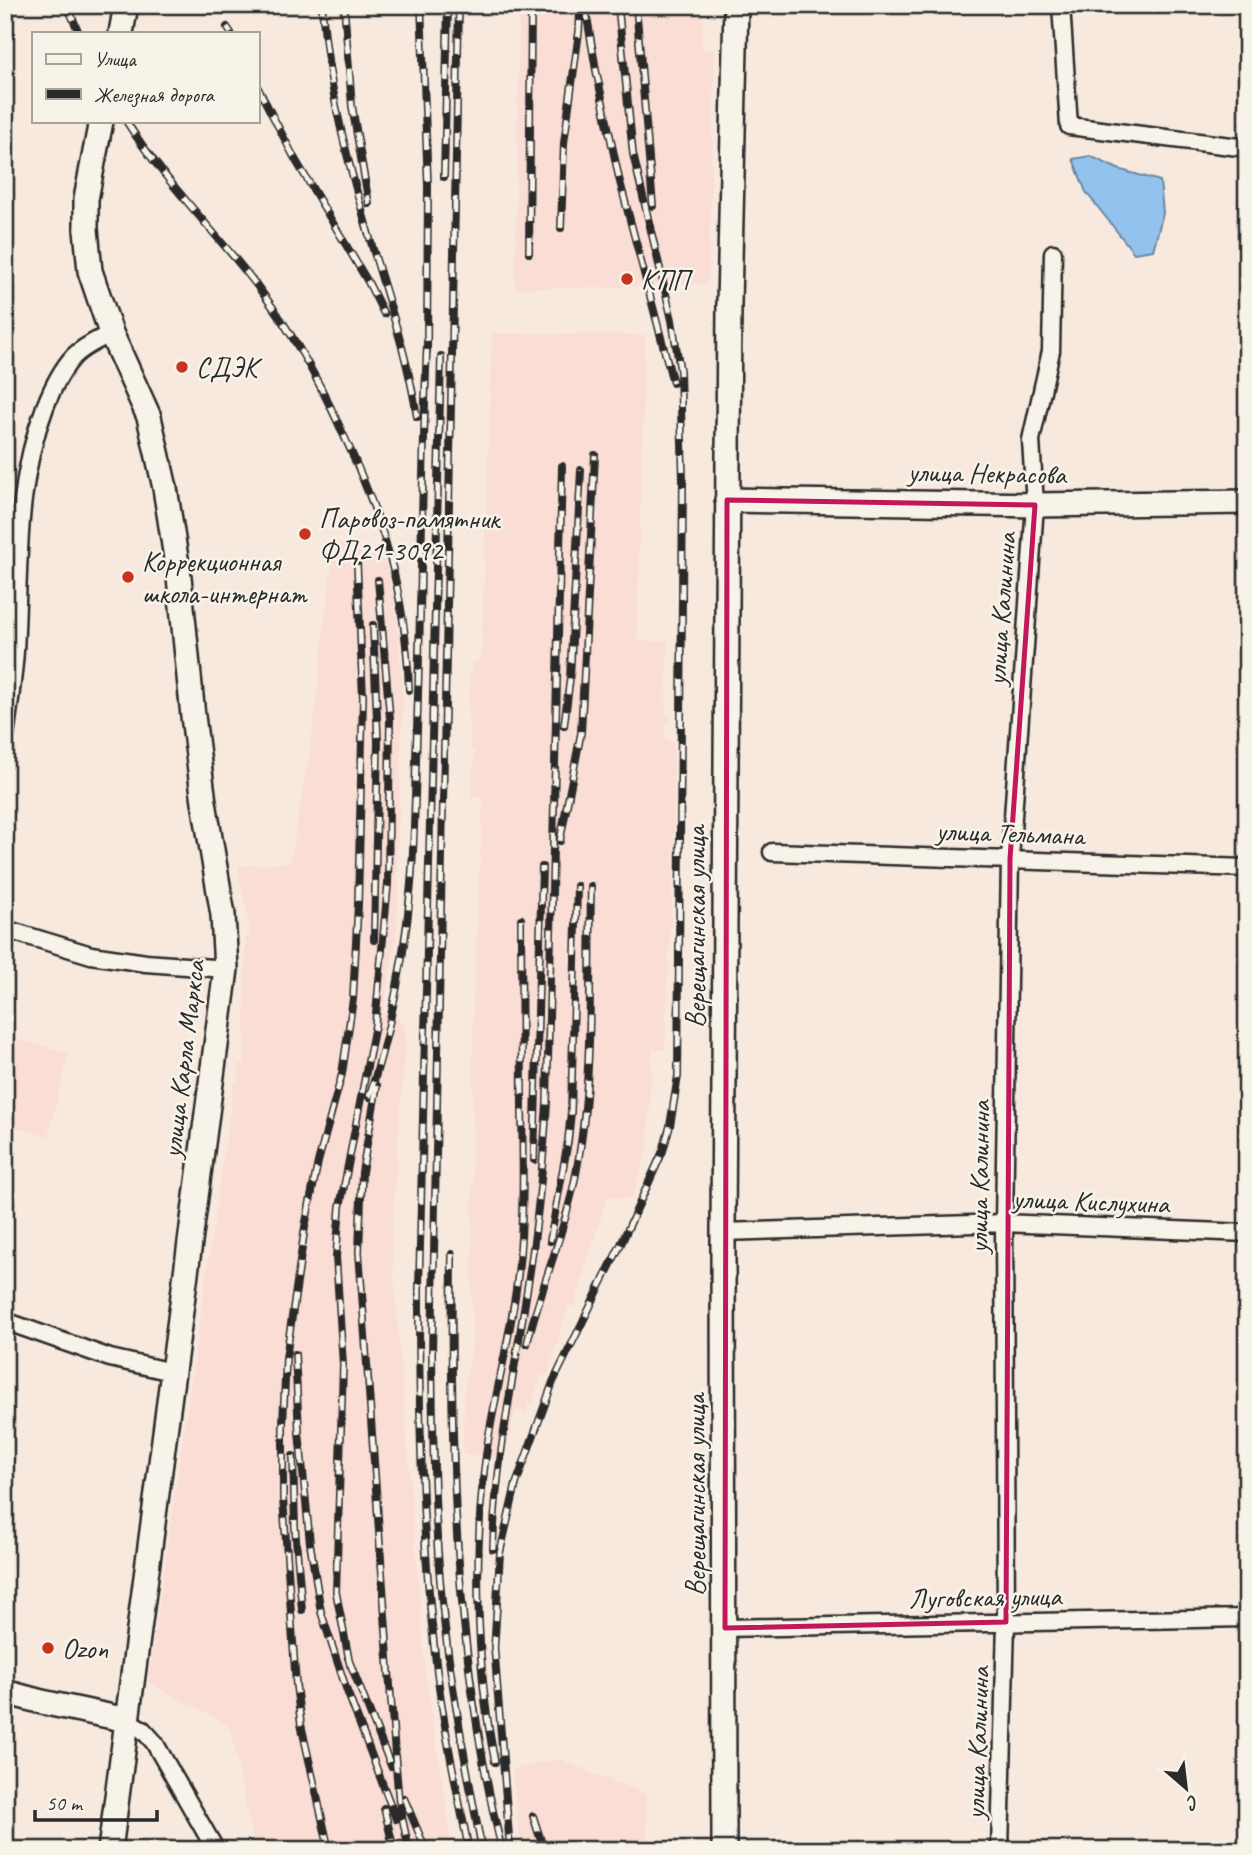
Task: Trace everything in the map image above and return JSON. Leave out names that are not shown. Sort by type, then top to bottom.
[{"type":"main road","points":[[121,32],[127,5]]},
{"type":"main road","name":"Верещагинская улица","points":[[724,1850],[723,1232],[727,500],[736,5]]},
{"type":"main road","name":"улица Карла Маркса","points":[[101,122],[86,199],[90,271],[111,333],[149,417],[165,488],[179,577],[192,716],[223,915],[226,969],[110,1850]]},
{"type":"main road","name":"улица Некрасова","points":[[727,500],[1035,505],[1247,502]]},
{"type":"main road","points":[[5,1692],[127,1720]]},
{"type":"street","points":[[1061,5],[1069,126],[1247,148]]},
{"type":"street","name":"улица Калинина","points":[[1000,1850],[1006,1622],[1004,1223],[1010,859],[1035,505],[1031,440],[1051,351],[1053,253]]},
{"type":"street","points":[[5,736],[15,653],[21,505],[32,445],[60,374],[75,355],[111,333]]},
{"type":"street","name":"улица Тельмана","points":[[772,852],[1247,868]]},
{"type":"street","points":[[5,929],[91,955],[146,963],[226,969]]},
{"type":"street","name":"улица Кислухина","points":[[723,1232],[1004,1223],[1247,1233]]},
{"type":"street","points":[[5,1321],[110,1358],[172,1372]]},
{"type":"street","name":"Луговская улица","points":[[725,1628],[1247,1618]]},
{"type":"street","points":[[127,1720],[144,1730],[154,1742],[214,1847],[201,1850]]},
{"type":"highlighted area","points":[[727,500],[1035,505],[1010,859],[1006,1622],[725,1628]]},
{"type":"shaded area","points":[[519,5],[694,5],[694,14],[703,14],[702,49],[715,50],[708,284],[638,285],[618,288],[515,288]]},
{"type":"shaded area","points":[[492,333],[645,335],[637,641],[668,641],[666,715],[670,716],[669,722],[666,722],[665,741],[674,742],[674,851],[665,1050],[652,1050],[648,1146],[632,1199],[607,1197],[574,1307],[568,1305],[548,1376],[541,1374],[532,1404],[529,1403],[526,1413],[515,1410],[505,1459],[463,1454],[464,1393],[472,1344],[473,1004],[483,798],[471,797],[475,750],[471,749],[468,713],[471,663],[481,660]]},
{"type":"shaded area","points":[[334,543],[358,544],[364,552],[382,559],[387,568],[395,603],[399,638],[403,705],[397,865],[399,888],[396,941],[383,1013],[398,1018],[406,1032],[391,1240],[426,1679],[451,1850],[255,1850],[231,1732],[226,1724],[148,1682],[234,1082],[239,1081],[239,1064],[245,1064],[245,938],[251,937],[238,866],[290,863],[311,744]]},
{"type":"shaded area","points":[[5,1036],[69,1053],[48,1137],[5,1124]]},
{"type":"shaded area","points":[[558,1759],[646,1794],[648,1850],[521,1850],[512,1769]]},
{"type":"water","points":[[1090,156],[1118,169],[1160,181],[1163,213],[1153,250],[1134,253],[1086,192],[1073,159]]},
{"type":"railway","points":[[67,5],[79,32]]},
{"type":"railway","points":[[322,5],[329,69],[342,132],[404,356],[417,417]]},
{"type":"railway","points":[[344,5],[352,106],[369,204]]},
{"type":"railway","points":[[421,5],[428,186],[427,352]]},
{"type":"railway","points":[[444,177],[448,5]]},
{"type":"railway","points":[[459,5],[432,1388],[441,1595],[457,1712],[482,1850]]},
{"type":"railway","points":[[529,253],[531,5]]},
{"type":"railway","points":[[585,5],[619,178],[673,383]]},
{"type":"railway","points":[[494,1652],[500,1553],[516,1484],[553,1382],[663,1151],[678,1076],[683,480],[680,371],[672,320],[633,154],[618,5]]},
{"type":"railway","points":[[636,5],[653,206]]},
{"type":"railway","points":[[561,228],[564,143],[580,12]]},
{"type":"railway","points":[[227,27],[230,32]]},
{"type":"railway","points":[[259,90],[295,159],[384,314]]},
{"type":"railway","points":[[127,122],[173,185],[270,303],[331,407],[367,490],[389,553],[403,618],[409,690]]},
{"type":"railway","points":[[369,1097],[396,992],[411,884],[427,343]]},
{"type":"railway","points":[[441,356],[419,1288],[420,1422],[426,1556],[437,1671],[469,1850]]},
{"type":"railway","points":[[560,841],[581,733],[595,455]]},
{"type":"railway","points":[[493,1549],[501,1451],[537,1220],[547,1103],[562,466]]},
{"type":"railway","points":[[564,726],[570,678],[581,470]]},
{"type":"railway","points":[[329,1850],[301,1724],[296,1685],[283,1498],[283,1424],[286,1358],[305,1227],[318,1162],[342,1074],[353,999],[363,698],[357,563]]},
{"type":"railway","points":[[350,1665],[336,1592],[343,1365],[336,1257],[340,1207],[375,1025],[388,884],[390,719],[378,580]]},
{"type":"railway","points":[[373,625],[378,742],[374,940]]},
{"type":"railway","points":[[534,1160],[542,867]]},
{"type":"railway","points":[[550,1241],[571,1112],[577,886]]},
{"type":"railway","points":[[527,1344],[569,1204],[580,1147],[588,1073],[591,886]]},
{"type":"railway","points":[[495,1762],[483,1685],[478,1560],[488,1441],[512,1316],[520,1253],[523,1172],[521,919]]},
{"type":"railway","points":[[377,1086],[362,1172],[359,1252],[395,1755],[399,1802],[409,1850]]},
{"type":"railway","points":[[452,1254],[452,1404],[458,1554],[474,1703],[502,1850]]},
{"type":"railway","points":[[295,1354],[299,1432],[310,1543],[321,1612],[347,1691],[396,1819]]},
{"type":"railway","points":[[293,1456],[295,1527],[302,1610]]},
{"type":"railway","points":[[494,1644],[510,1850]]},
{"type":"railway","points":[[348,1658],[391,1766]]},
{"type":"railway","points":[[404,1798],[426,1850]]},
{"type":"railway","points":[[384,1808],[394,1850]]},
{"type":"railway","points":[[533,1816],[544,1850]]},
{"type":"place","name":"КПП","points":[[627,279]]},
{"type":"place","name":"СДЭК","points":[[182,367]]},
{"type":"place","name":"Паровоз-памятник ФД21-3092","points":[[305,534]]},
{"type":"place","name":"Коррекционная школа-интернат","points":[[128,577]]},
{"type":"place","name":"Ozon","points":[[48,1648]]}]
